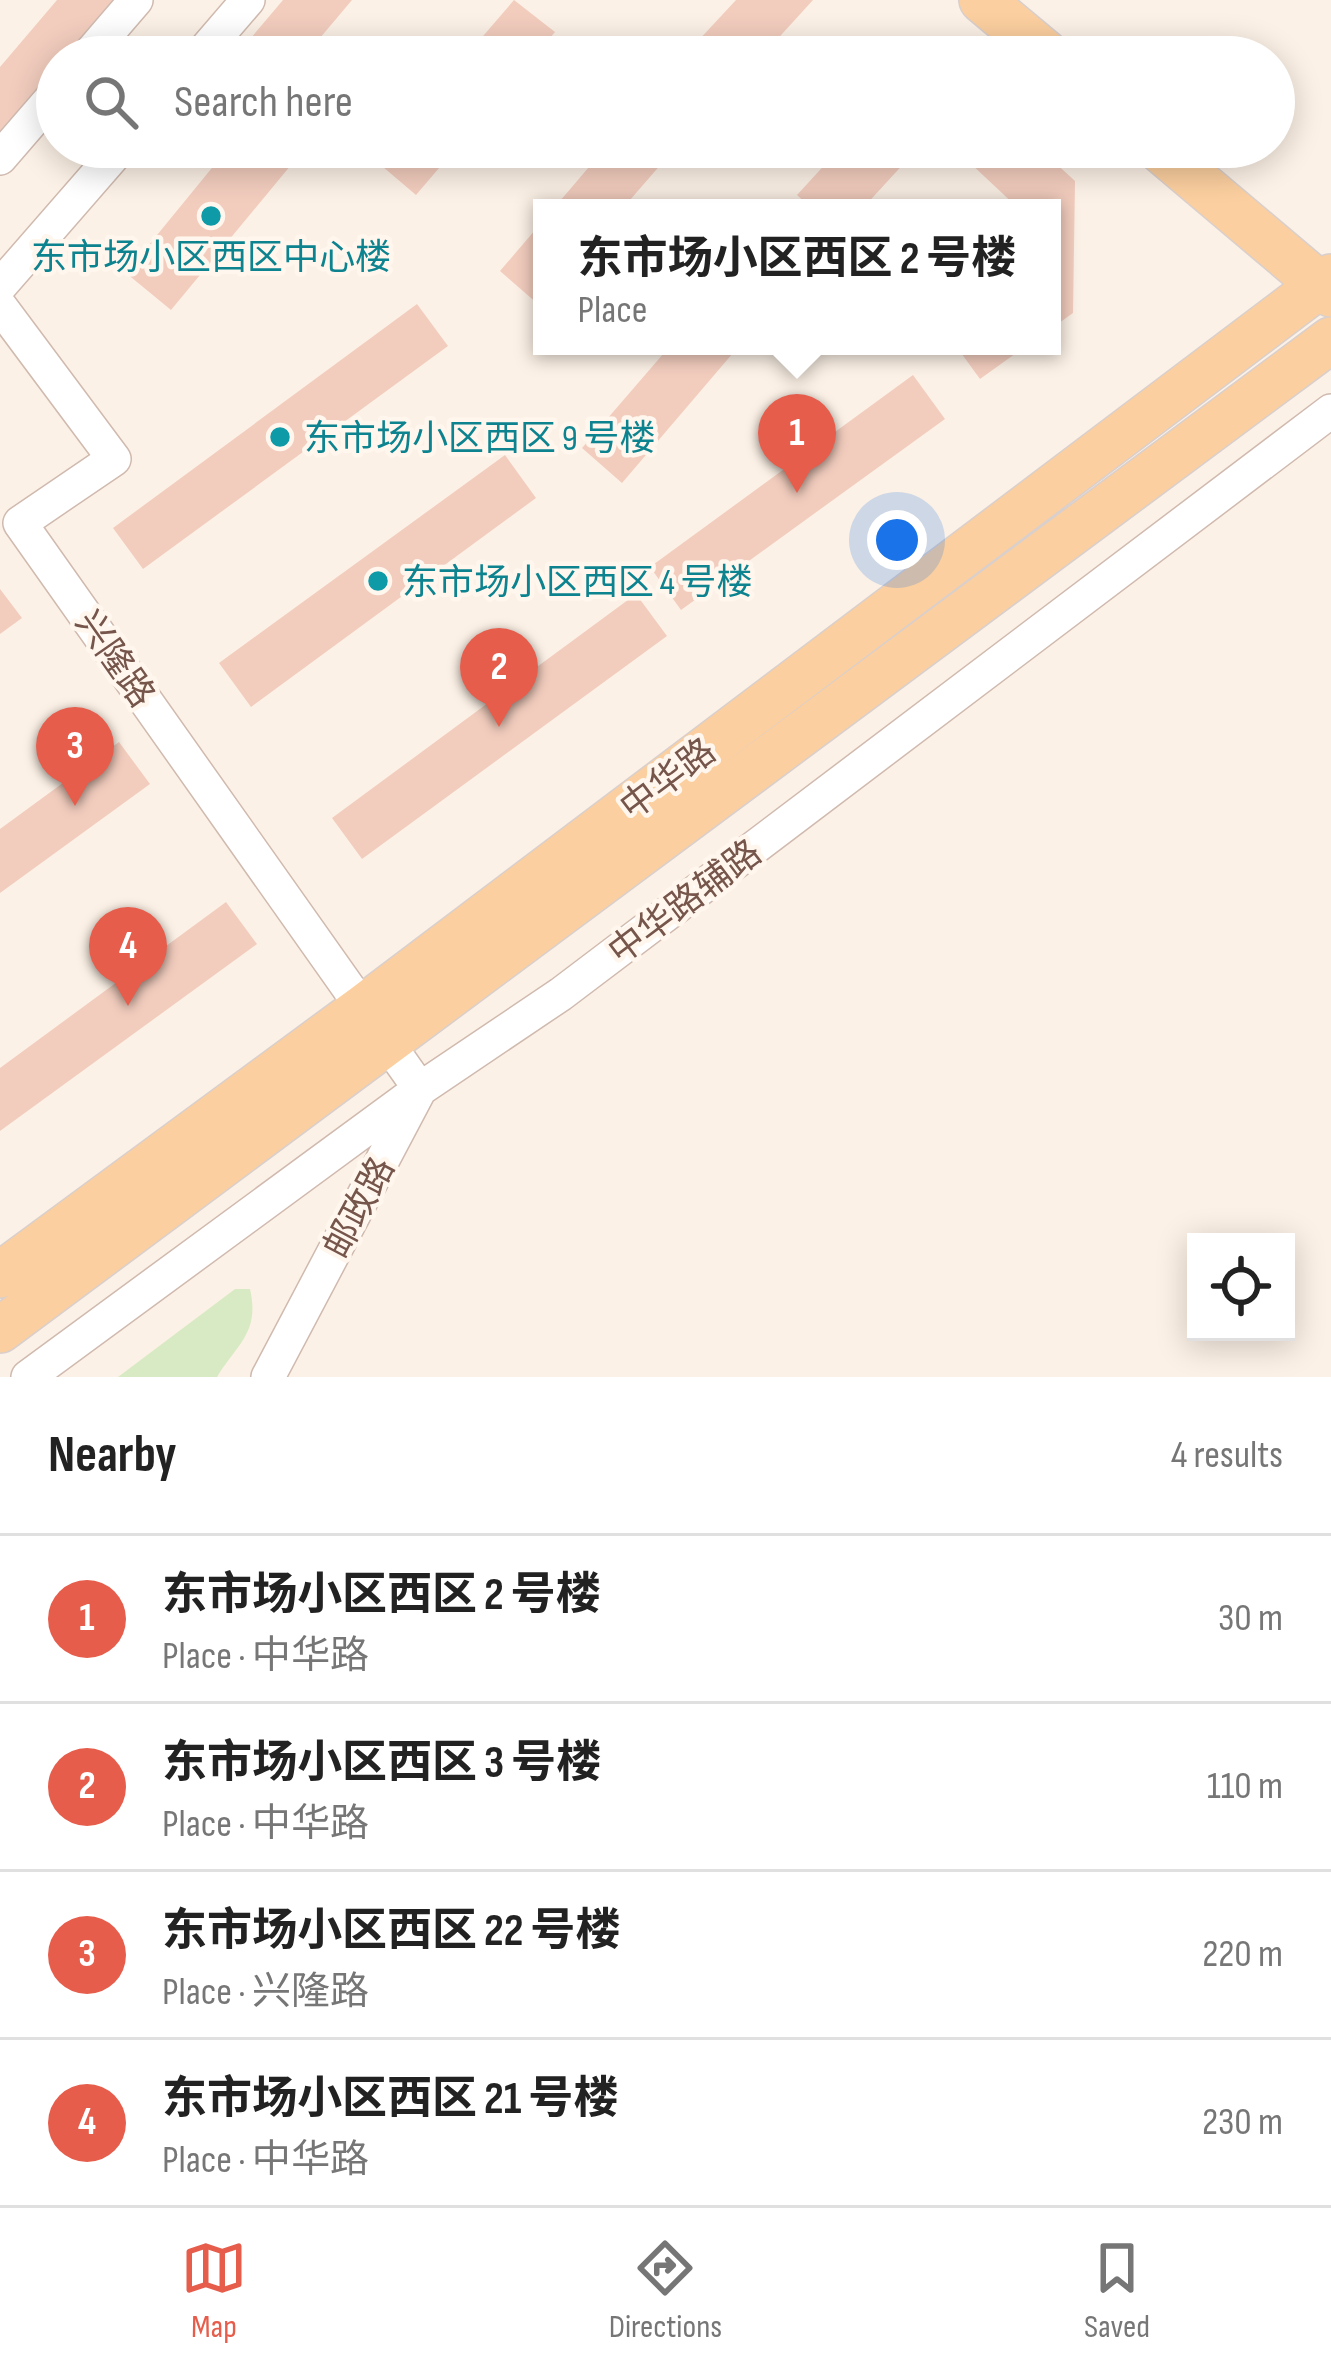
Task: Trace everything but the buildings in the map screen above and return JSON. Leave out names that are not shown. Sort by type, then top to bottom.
[{"type":"main road","points":[[982,0],[1025,36]]},
{"type":"main road","points":[[1183,168],[1328,285]]},
{"type":"main road","name":"中华路","points":[[0,1330],[376,1024],[1328,285]]},
{"type":"main road","name":"中华路","points":[[0,1275],[376,1024],[1331,340]]},
{"type":"street","points":[[105,36],[136,0]]},
{"type":"street","points":[[217,36],[248,0]]},
{"type":"street","points":[[0,158],[36,116]]},
{"type":"street","points":[[0,286],[103,168]]},
{"type":"street","name":"兴隆路","points":[[0,306],[114,459],[20,524],[376,1024]]},
{"type":"street","name":"中华路辅路","points":[[28,1377],[421,1089],[561,994],[1331,411]]},
{"type":"street","points":[[376,1024],[421,1089]]},
{"type":"street","name":"邮政路","points":[[268,1377],[421,1089]]},
{"type":"green space","points":[[235,1289],[250,1289],[252,1317],[245,1337],[217,1377],[118,1377]]},
{"type":"place","name":"东市场小区西区中心楼","points":[[211,216]]},
{"type":"place","name":"东市场小区西区 9 号楼","points":[[280,437]]},
{"type":"place","name":"东市场小区西区 2 号楼","points":[[797,493]]},
{"type":"place","name":"东市场小区西区 4 号楼","points":[[378,581]]},
{"type":"place","name":"东市场小区西区 3 号楼","points":[[499,727]]},
{"type":"place","name":"东市场小区西区 22 号楼","points":[[75,806]]},
{"type":"place","name":"东市场小区西区 21 号楼","points":[[128,1006]]}]
